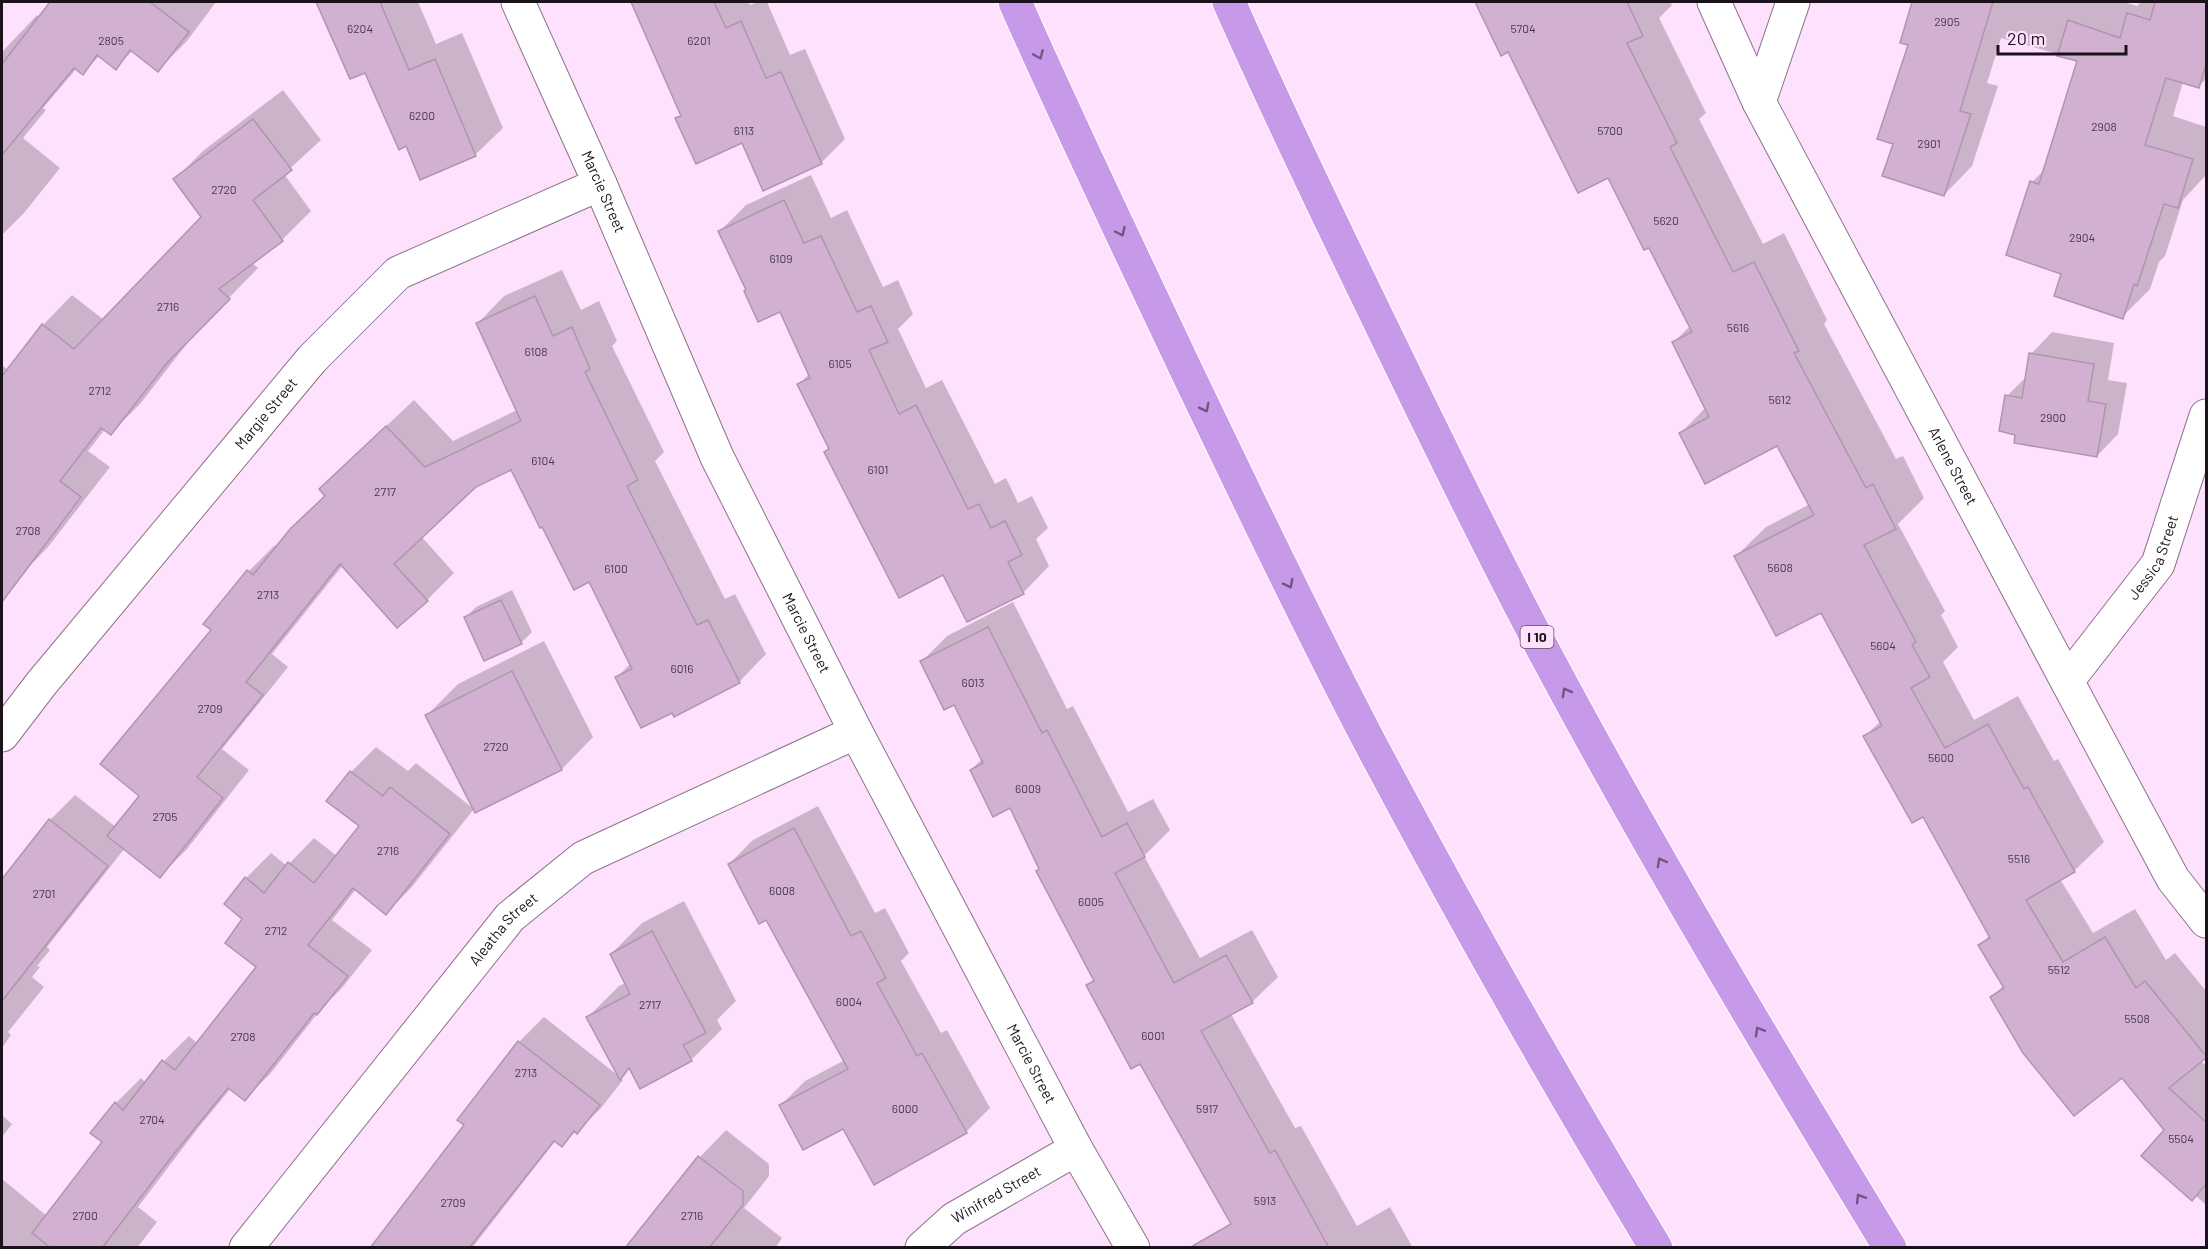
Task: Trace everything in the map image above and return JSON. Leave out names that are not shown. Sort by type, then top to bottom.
[{"type":"highway","points":[[1015,2],[1143,281],[1285,577],[1465,917],[1574,1111],[1656,1248]]},
{"type":"highway","name":"I 10","points":[[1229,2],[1283,123],[1420,406],[1548,659],[1677,890],[1778,1064],[1890,1248]]},
{"type":"street","name":"Marcie Street","points":[[518,2],[600,184],[717,457],[856,732],[1076,1149],[1133,1248]]},
{"type":"street","name":"Arlene Street","points":[[1714,2],[1759,102],[2173,879],[2206,921]]},
{"type":"street","points":[[1759,102],[1793,2]]},
{"type":"street","name":"Margie Street","points":[[2,735],[41,684],[312,359],[398,273],[600,184]]},
{"type":"street","name":"Jessica Street","points":[[2067,681],[2158,564],[2206,416]]},
{"type":"street","name":"Aleatha Street","points":[[246,1248],[510,917],[583,858],[856,732]]},
{"type":"street","name":"Winifred Street","points":[[922,1248],[954,1219],[1076,1149]]},
{"type":"building","points":[[50,2],[150,2],[189,32],[158,72],[130,50],[116,70],[97,55],[83,75],[74,68],[2,155],[2,64]]},
{"type":"building","points":[[316,2],[380,2],[409,70],[435,59],[476,156],[420,180],[406,146],[399,150],[365,73],[350,79]]},
{"type":"building","points":[[631,2],[714,2],[726,28],[741,21],[766,78],[781,72],[822,164],[763,191],[742,143],[696,164],[675,118],[681,116]]},
{"type":"building","points":[[1475,2],[1627,2],[1643,36],[1627,43],[1677,143],[1670,147],[1733,272],[1754,262],[1799,351],[1794,353],[1866,488],[1873,484],[1896,529],[1864,545],[1916,642],[1912,645],[1930,677],[1911,688],[1945,748],[1988,724],[2024,789],[2028,787],[2075,872],[2026,900],[2063,962],[2105,937],[2136,988],[2145,981],[2206,1056],[2169,1088],[2206,1122],[2206,1184],[2192,1201],[2141,1156],[2164,1130],[2122,1078],[2074,1116],[2023,1053],[1990,997],[2004,988],[1978,945],[1990,938],[1923,817],[1912,823],[1863,736],[1882,726],[1821,613],[1776,636],[1734,556],[1814,515],[1777,446],[1705,484],[1679,433],[1709,417],[1672,342],[1692,332],[1649,248],[1644,250],[1608,178],[1578,193],[1508,52],[1501,56]]},
{"type":"building","points":[[1912,2],[1993,2],[1960,111],[1971,114],[1944,196],[1882,176],[1893,144],[1877,139],[1908,45],[1900,43]]},
{"type":"building","points":[[2155,2],[2206,2],[2206,64],[2199,88],[2166,78],[2145,145],[2193,159],[2178,208],[2164,204],[2137,286],[2134,284],[2123,319],[2054,296],[2061,274],[2006,255],[2030,181],[2039,184],[2077,61],[2057,56],[2068,20],[2120,38],[2127,13],[2150,20]]},
{"type":"building","points":[[253,119],[292,170],[253,200],[283,241],[219,289],[230,299],[167,363],[111,435],[101,428],[60,481],[81,497],[2,602],[2,376],[42,324],[74,349],[201,217],[173,179]]},
{"type":"building","points":[[784,200],[804,243],[821,236],[857,312],[871,306],[888,342],[869,350],[899,414],[916,405],[968,509],[979,504],[991,528],[1005,521],[1022,555],[1008,562],[1024,594],[967,622],[943,575],[899,598],[824,452],[829,449],[797,384],[810,378],[780,312],[758,322],[744,291],[746,290],[718,231]]},
{"type":"building","points":[[535,296],[553,336],[572,327],[590,369],[585,372],[638,480],[627,486],[697,625],[708,620],[740,683],[674,717],[672,713],[641,728],[615,677],[632,669],[589,582],[574,590],[511,470],[476,487],[394,564],[428,601],[397,628],[340,564],[246,682],[263,695],[197,777],[223,798],[160,878],[107,836],[139,796],[100,764],[211,630],[203,624],[247,570],[253,575],[291,528],[325,496],[319,489],[386,426],[425,467],[521,421],[476,323]]},
{"type":"building","points":[[2029,353],[2094,364],[2088,401],[2106,404],[2097,457],[2014,443],[2015,435],[1999,431],[2005,395],[2022,398]]},
{"type":"building","points":[[501,600],[522,644],[484,661],[464,617]]},
{"type":"building","points":[[988,627],[1042,733],[1047,730],[1102,837],[1127,823],[1145,857],[1115,873],[1174,983],[1226,955],[1253,1003],[1201,1031],[1270,1153],[1275,1150],[1329,1248],[1189,1248],[1231,1224],[1140,1064],[1131,1069],[1086,985],[1094,981],[1036,871],[1039,869],[1010,808],[993,817],[970,770],[983,763],[954,705],[944,710],[920,661]]},
{"type":"building","points":[[512,671],[562,770],[475,813],[425,715]]},
{"type":"building","points":[[350,771],[383,796],[390,787],[450,834],[386,915],[353,888],[308,945],[348,976],[317,1015],[314,1013],[245,1101],[228,1088],[102,1248],[51,1248],[32,1233],[102,1142],[90,1133],[115,1102],[123,1110],[162,1060],[175,1070],[256,967],[225,943],[242,919],[224,904],[245,877],[264,893],[288,862],[314,883],[359,826],[326,801]]},
{"type":"building","points":[[49,819],[108,866],[2,1001],[2,879]]},
{"type":"building","points":[[794,828],[851,936],[861,931],[886,978],[877,983],[917,1056],[922,1053],[967,1133],[874,1185],[843,1129],[803,1150],[779,1105],[848,1069],[766,920],[759,924],[728,864]]},
{"type":"building","points":[[652,931],[706,1033],[683,1045],[692,1061],[640,1089],[629,1068],[620,1080],[586,1017],[630,994],[610,954]]},
{"type":"building","points":[[518,1041],[600,1105],[577,1134],[574,1131],[562,1147],[554,1141],[469,1248],[370,1248],[464,1125],[457,1120]]},
{"type":"building","points":[[698,1156],[743,1191],[743,1205],[709,1248],[625,1248]]}]
